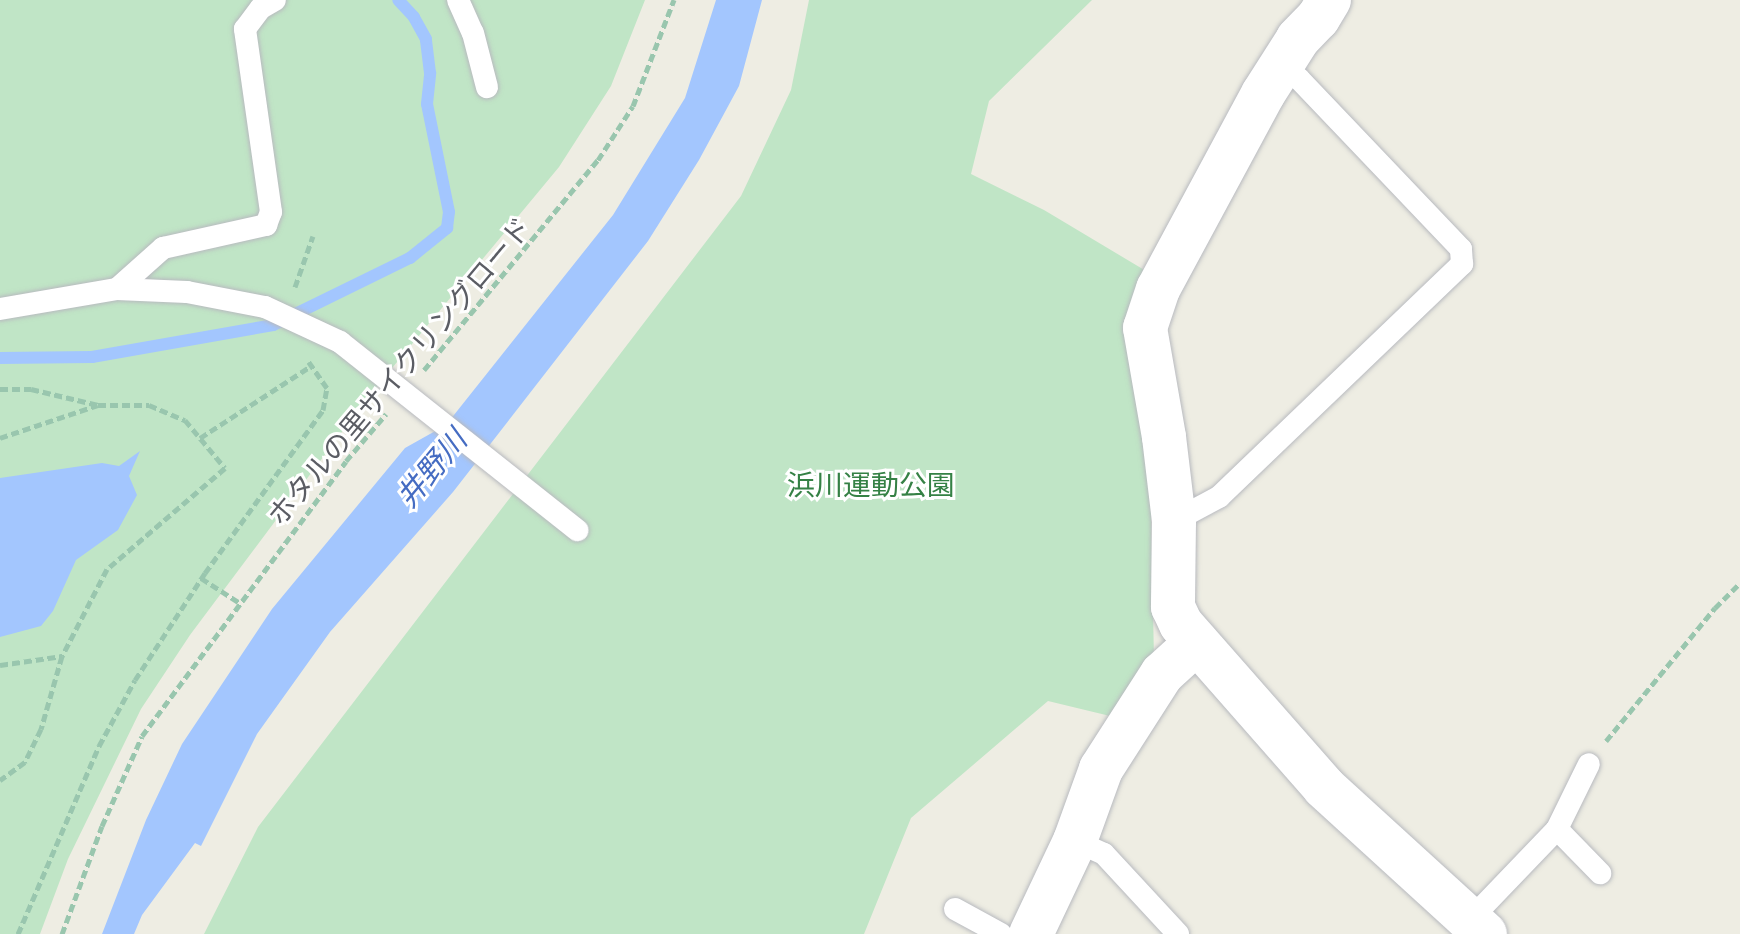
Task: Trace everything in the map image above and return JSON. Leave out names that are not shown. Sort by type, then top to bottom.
[{"type":"street","points":[[1329,0],[1281,65],[1158,289],[1145,328],[1164,437],[1174,521],[1173,607],[1181,624],[1324,787],[1471,929]]},
{"type":"street","points":[[1031,934],[1075,841],[1101,769],[1120,735],[1162,674],[1197,642]]},
{"type":"lane","points":[[117,289],[163,248],[266,225],[271,212],[245,29],[261,8],[275,0]]},
{"type":"lane","points":[[458,0],[473,33],[487,87]]},
{"type":"lane","points":[[1174,521],[1219,497],[1462,264],[1461,249],[1299,79],[1281,65]]},
{"type":"lane","points":[[0,309],[117,289],[187,292],[265,307],[340,342],[577,530]]},
{"type":"lane","points":[[1471,929],[1557,829],[1589,764]]},
{"type":"lane","points":[[1557,829],[1600,873]]},
{"type":"lane","points":[[1075,841],[1104,854],[1178,934]]},
{"type":"lane","points":[[955,909],[1001,934]]},
{"type":"path","name":"ホタルの里サイクリングロード","points":[[417,378],[598,160],[633,106],[674,0]]},
{"type":"path","points":[[200,438],[311,366]]},
{"type":"path","points":[[18,934],[99,746],[135,680],[201,578],[323,410],[327,388]]},
{"type":"path","points":[[0,389],[31,389],[98,405],[149,405],[185,420],[225,468],[107,569],[62,656],[41,729],[25,762],[0,780]]},
{"type":"path","name":"ホタルの里サイクリングロード","points":[[62,934],[102,826],[142,736],[346,461],[397,402]]},
{"type":"path","points":[[0,438],[98,405]]},
{"type":"path","points":[[201,578],[240,603]]},
{"type":"path","points":[[1589,764],[1629,709],[1740,583]]},
{"type":"path","points":[[0,665],[62,656]]},
{"type":"green space","points":[[0,0],[645,0],[611,86],[559,167],[368,397],[190,635],[141,709],[68,859],[40,934],[0,934]]},
{"type":"green space","name":"浜川運動公園","points":[[809,0],[1092,0],[989,101],[971,174],[1044,210],[1146,271],[1154,659],[1110,716],[1048,701],[911,818],[864,934],[204,934],[258,827],[741,196],[791,90]]},
{"type":"water","name":"井野川","points":[[716,0],[762,0],[739,86],[699,160],[648,241],[453,492],[330,632],[257,734],[201,846],[195,843],[142,915],[134,934],[102,934],[146,820],[182,744],[272,609],[405,448],[446,425],[613,215],[685,98]]},
{"type":"water","points":[[140,451],[129,476],[137,495],[118,530],[76,560],[53,611],[41,626],[0,637],[0,478],[102,463],[119,466]]},
{"type":"waterway","points":[[0,358],[92,357],[273,325],[410,258],[447,228],[449,212],[427,104],[430,73],[426,39],[414,17],[398,0]]}]
